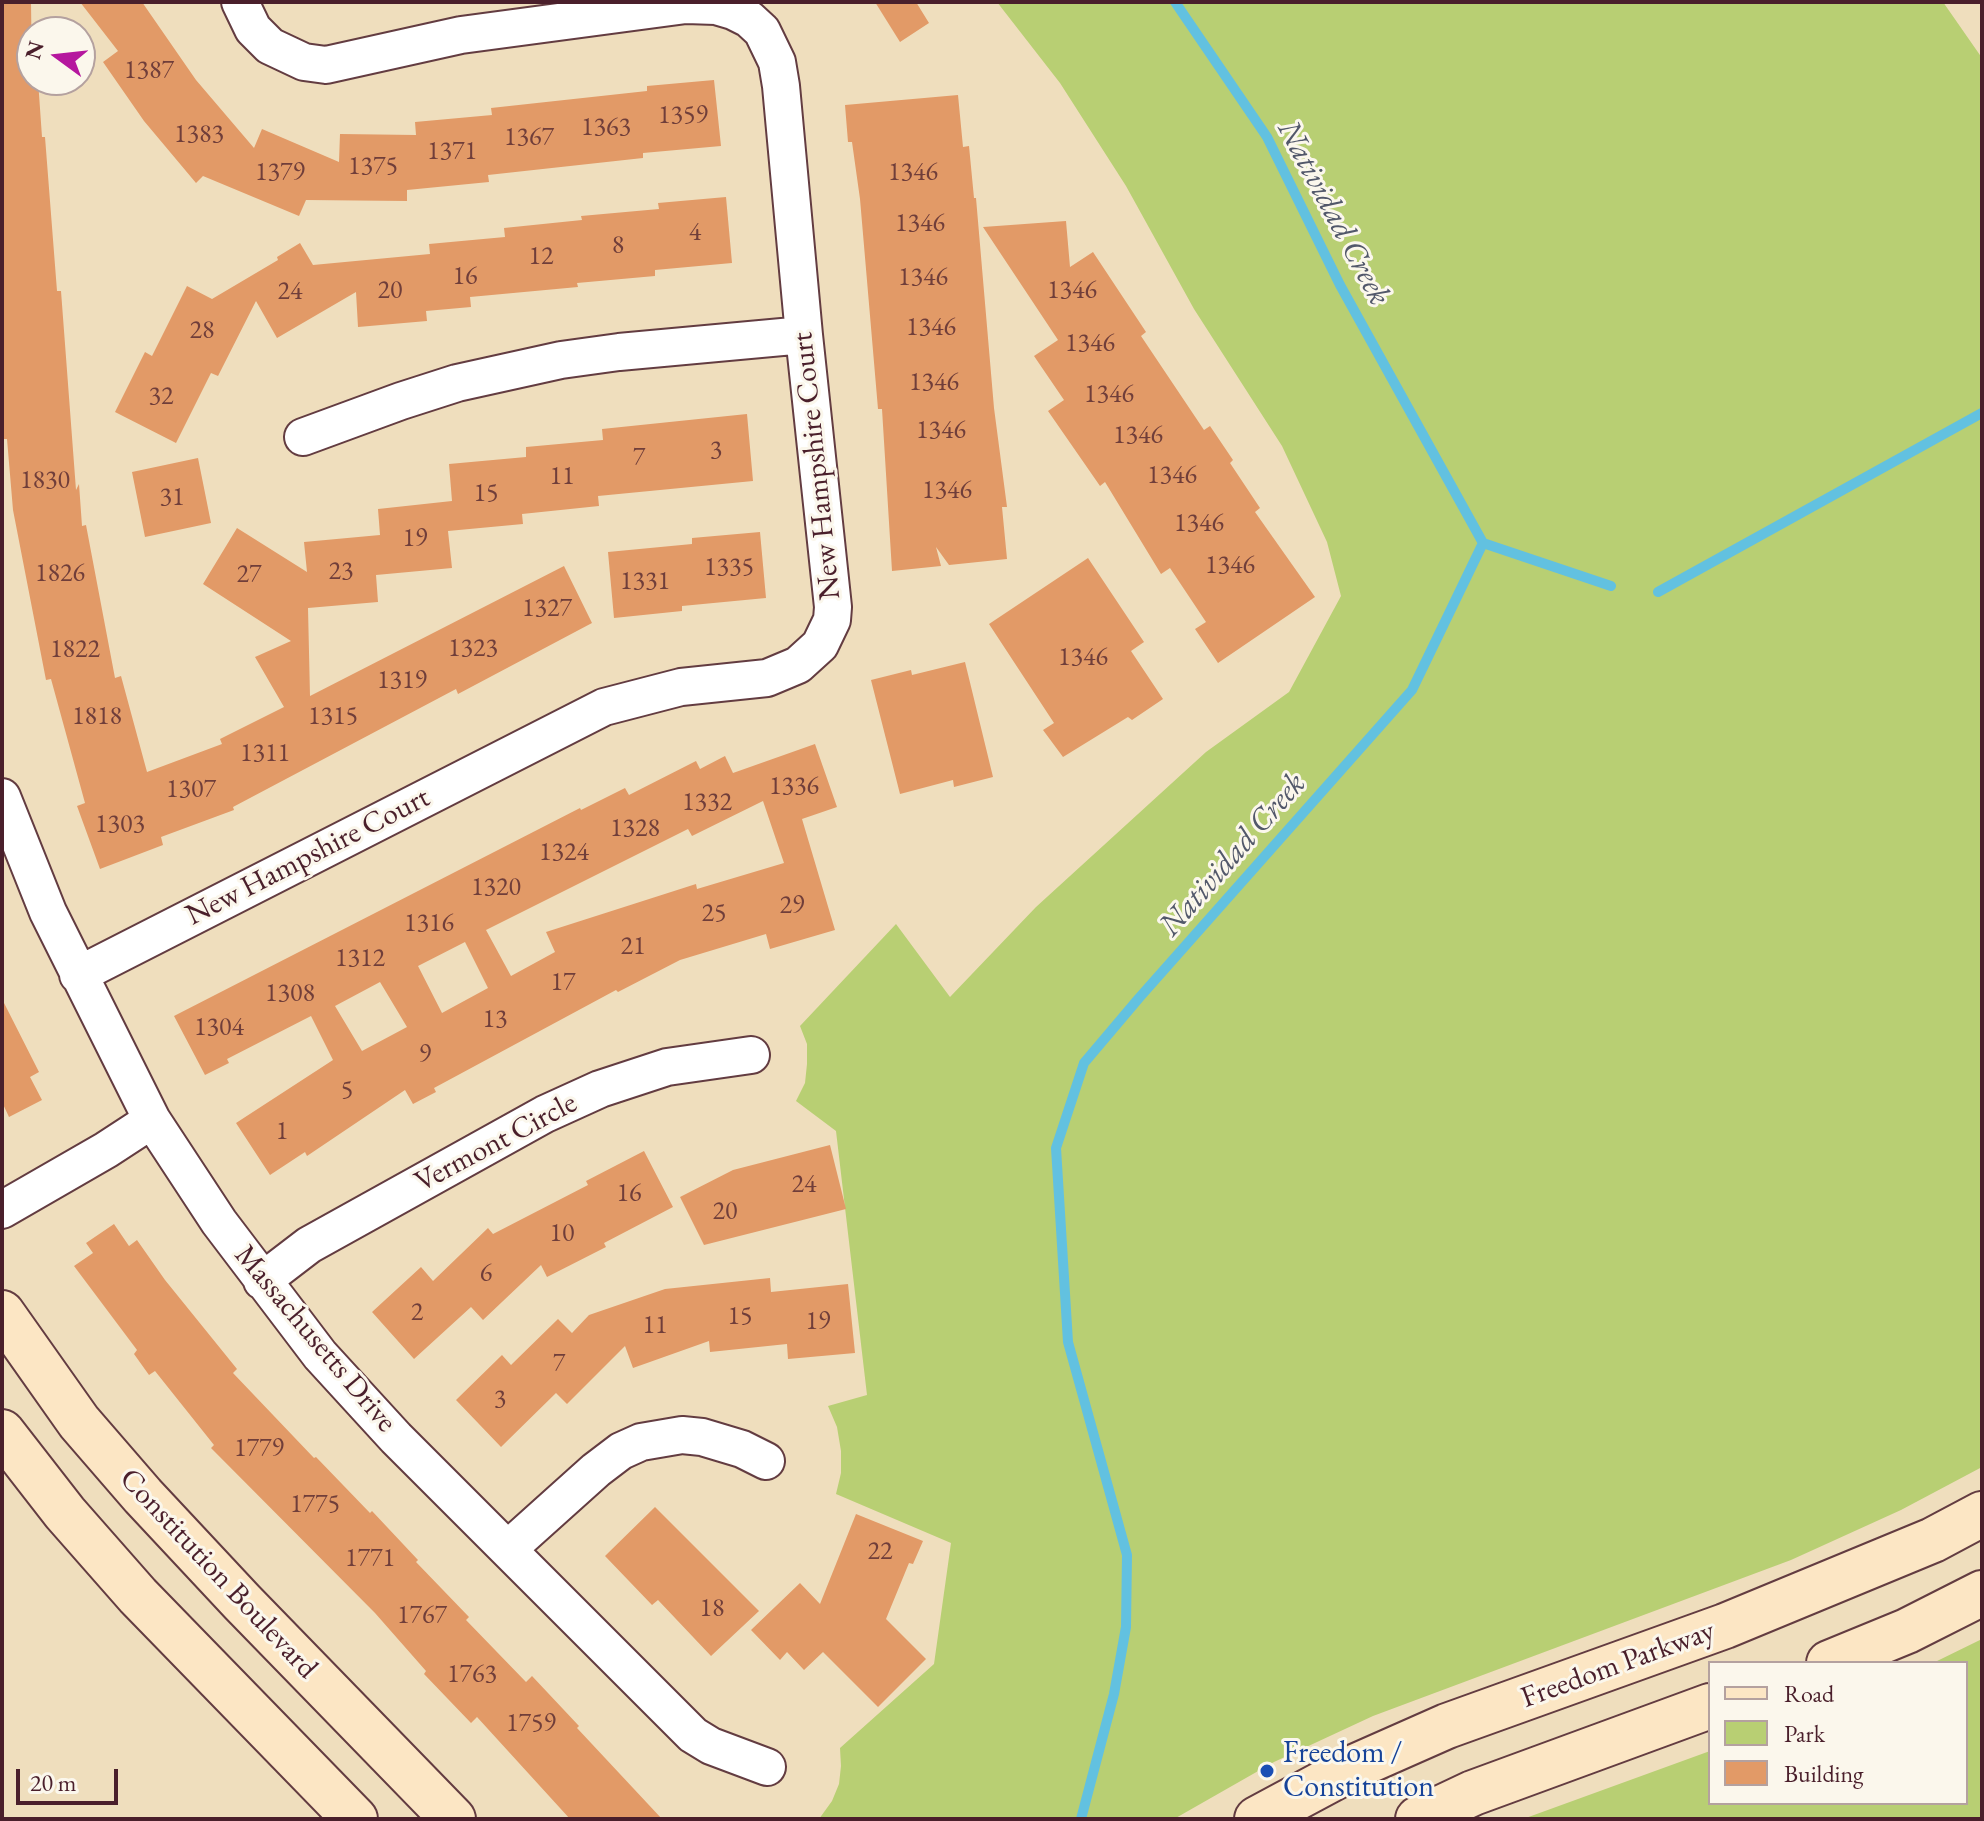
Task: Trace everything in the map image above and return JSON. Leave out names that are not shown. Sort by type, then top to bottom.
[{"type":"main road","name":"Constitution Boulevard","points":[[2,1313],[79,1422],[143,1496],[453,1819]]},
{"type":"main road","points":[[2,1432],[65,1513],[138,1596],[355,1819]]},
{"type":"main road","name":"Freedom Parkway","points":[[1257,1819],[1352,1768],[1447,1726],[1740,1621],[1933,1540],[1982,1514]]},
{"type":"main road","points":[[1834,1661],[1907,1631],[1982,1593]]},
{"type":"main road","points":[[1418,1819],[1473,1793],[1708,1707]]},
{"type":"street","name":"New Hampshire Court","points":[[78,975],[604,707],[681,687],[767,678],[798,665],[810,656],[827,632],[833,607],[781,86],[771,47],[762,31],[749,19],[716,6],[686,5],[461,35],[326,65],[304,62],[270,46],[253,29],[240,2]]},
{"type":"street","points":[[303,437],[457,383],[561,360],[804,335]]},
{"type":"street","name":"Massachusetts Drive","points":[[2,797],[36,886],[152,1120],[262,1281],[330,1365],[396,1438],[693,1735],[711,1746],[767,1767]]},
{"type":"street","name":"Vermont Circle","points":[[262,1281],[309,1245],[545,1114],[600,1089],[667,1067],[751,1055]]},
{"type":"street","points":[[2,1210],[152,1120]]},
{"type":"street","points":[[508,1549],[596,1470],[621,1451],[641,1442],[672,1435],[702,1437],[742,1449],[766,1461]]},
{"type":"green space","points":[[997,2],[1943,2],[1982,58],[1982,1467],[1901,1510],[1791,1560],[1373,1716],[1274,1762],[1174,1819],[819,1819],[839,1784],[840,1748],[934,1664],[951,1543],[836,1494],[841,1473],[841,1451],[837,1427],[828,1406],[867,1395],[836,1131],[796,1101],[805,1083],[807,1064],[807,1044],[800,1026],[896,924],[950,997],[1036,907],[1206,752],[1289,692],[1341,596],[1327,542],[1282,446],[1194,309],[1126,186],[1060,83]]},
{"type":"green space","points":[[1982,1639],[1982,1819],[1523,1819],[1708,1752],[1708,1805],[1968,1805],[1968,1661],[1937,1661]]},
{"type":"building","points":[[2,2],[31,2],[31,16],[16,16],[16,96],[39,96],[57,291],[61,291],[76,490],[79,484],[82,526],[86,525],[115,678],[121,676],[147,772],[222,744],[220,739],[284,707],[255,657],[291,641],[203,584],[237,528],[307,572],[304,542],[380,535],[378,509],[452,501],[449,464],[526,457],[526,447],[603,440],[602,429],[747,414],[753,481],[598,496],[599,506],[522,514],[523,524],[448,531],[452,568],[376,575],[378,602],[308,608],[310,696],[564,566],[592,623],[458,694],[456,689],[233,807],[234,810],[161,837],[163,845],[100,869],[77,806],[85,803],[51,679],[46,680],[13,510],[7,439],[4,439]]},
{"type":"building","points":[[80,2],[142,2],[196,80],[254,148],[262,129],[339,162],[340,134],[416,135],[415,122],[492,115],[491,108],[647,91],[647,86],[714,80],[721,146],[643,153],[643,158],[488,175],[489,182],[407,190],[407,201],[306,200],[299,216],[203,176],[196,183],[144,121],[103,62],[118,51],[96,23],[96,16],[91,16]]},
{"type":"building","points":[[875,2],[916,2],[929,23],[900,42]]},
{"type":"building","points":[[958,95],[963,147],[969,146],[976,198],[994,408],[1007,507],[1002,507],[1007,559],[949,565],[936,547],[941,566],[892,571],[882,409],[878,409],[860,199],[852,142],[848,142],[845,105]]},
{"type":"building","points":[[726,197],[732,263],[655,270],[655,276],[577,283],[578,287],[470,297],[471,307],[426,311],[427,321],[358,327],[356,292],[277,338],[256,301],[218,376],[211,373],[176,443],[115,412],[145,352],[152,356],[187,286],[212,299],[278,260],[277,257],[300,243],[313,265],[430,254],[429,244],[505,237],[504,228],[582,220],[581,216],[659,209],[658,203]]},
{"type":"building","points":[[1066,221],[1070,267],[1093,252],[1146,332],[1141,336],[1204,430],[1210,426],[1233,460],[1230,463],[1260,508],[1255,512],[1315,597],[1218,663],[1195,629],[1206,622],[1170,568],[1161,574],[1105,482],[1100,486],[1048,411],[1064,400],[1034,356],[1058,340],[983,227]]},
{"type":"building","points":[[198,458],[211,523],[145,537],[132,472]]},
{"type":"building","points":[[760,532],[766,598],[682,606],[682,611],[614,618],[608,552],[692,544],[692,538]]},
{"type":"building","points":[[1088,558],[1144,642],[1131,651],[1163,699],[1132,720],[1128,717],[1063,757],[1043,730],[1054,723],[989,624]]},
{"type":"building","points":[[965,662],[993,777],[954,787],[953,780],[900,794],[871,680],[911,670],[912,675]]},
{"type":"building","points":[[815,744],[837,807],[802,819],[835,930],[770,949],[766,934],[680,960],[618,992],[616,990],[434,1088],[436,1092],[413,1104],[405,1090],[307,1156],[305,1152],[270,1175],[236,1123],[333,1060],[311,1016],[227,1059],[229,1063],[205,1075],[174,1016],[580,808],[625,788],[629,795],[696,761],[700,769],[725,756],[733,773]],"holes":[[[763,801],[784,863],[697,889],[696,884],[546,932],[555,952],[511,976],[486,930],[688,829],[692,836]],[[465,942],[488,988],[442,1013],[418,966]],[[380,982],[407,1027],[362,1051],[335,1006]]]},
{"type":"building","points":[[2,999],[39,1072],[30,1077],[42,1100],[9,1117],[2,1102]]},
{"type":"building","points":[[830,1145],[846,1209],[704,1245],[680,1197],[733,1170]]},
{"type":"building","points":[[644,1151],[673,1207],[604,1243],[606,1247],[547,1277],[541,1265],[483,1320],[471,1307],[414,1359],[372,1312],[421,1267],[433,1281],[488,1228],[493,1234],[588,1185],[586,1181]]},
{"type":"building","points":[[114,1224],[129,1246],[137,1240],[237,1369],[233,1373],[314,1458],[370,1513],[372,1511],[469,1617],[466,1620],[526,1682],[532,1676],[662,1819],[570,1819],[477,1717],[471,1723],[424,1674],[426,1671],[375,1613],[211,1448],[214,1445],[155,1371],[149,1375],[134,1354],[137,1350],[74,1266],[93,1253],[86,1243]]},
{"type":"building","points":[[770,1278],[771,1292],[848,1284],[855,1353],[788,1359],[787,1344],[710,1352],[709,1341],[633,1368],[625,1346],[567,1404],[556,1393],[501,1447],[456,1400],[502,1355],[511,1365],[558,1319],[572,1333],[589,1315],[665,1289]]},
{"type":"building","points":[[655,1507],[759,1611],[711,1656],[658,1600],[652,1605],[605,1556]]},
{"type":"building","points":[[856,1514],[923,1541],[913,1564],[909,1563],[886,1619],[926,1659],[878,1707],[823,1652],[804,1670],[787,1652],[780,1660],[751,1630],[800,1583],[820,1604]]},
{"type":"waterway","name":"Natividad Creek","points":[[1175,2],[1267,137],[1340,285],[1483,543]]},
{"type":"waterway","points":[[1658,592],[1982,413]]},
{"type":"waterway","points":[[1483,543],[1611,586]]},
{"type":"waterway","name":"Natividad Creek","points":[[1081,1819],[1114,1694],[1126,1627],[1127,1555],[1068,1342],[1056,1148],[1084,1063],[1412,690],[1483,543]]},
{"type":"place","name":"Freedom / Constitution","points":[[1267,1771]]}]
